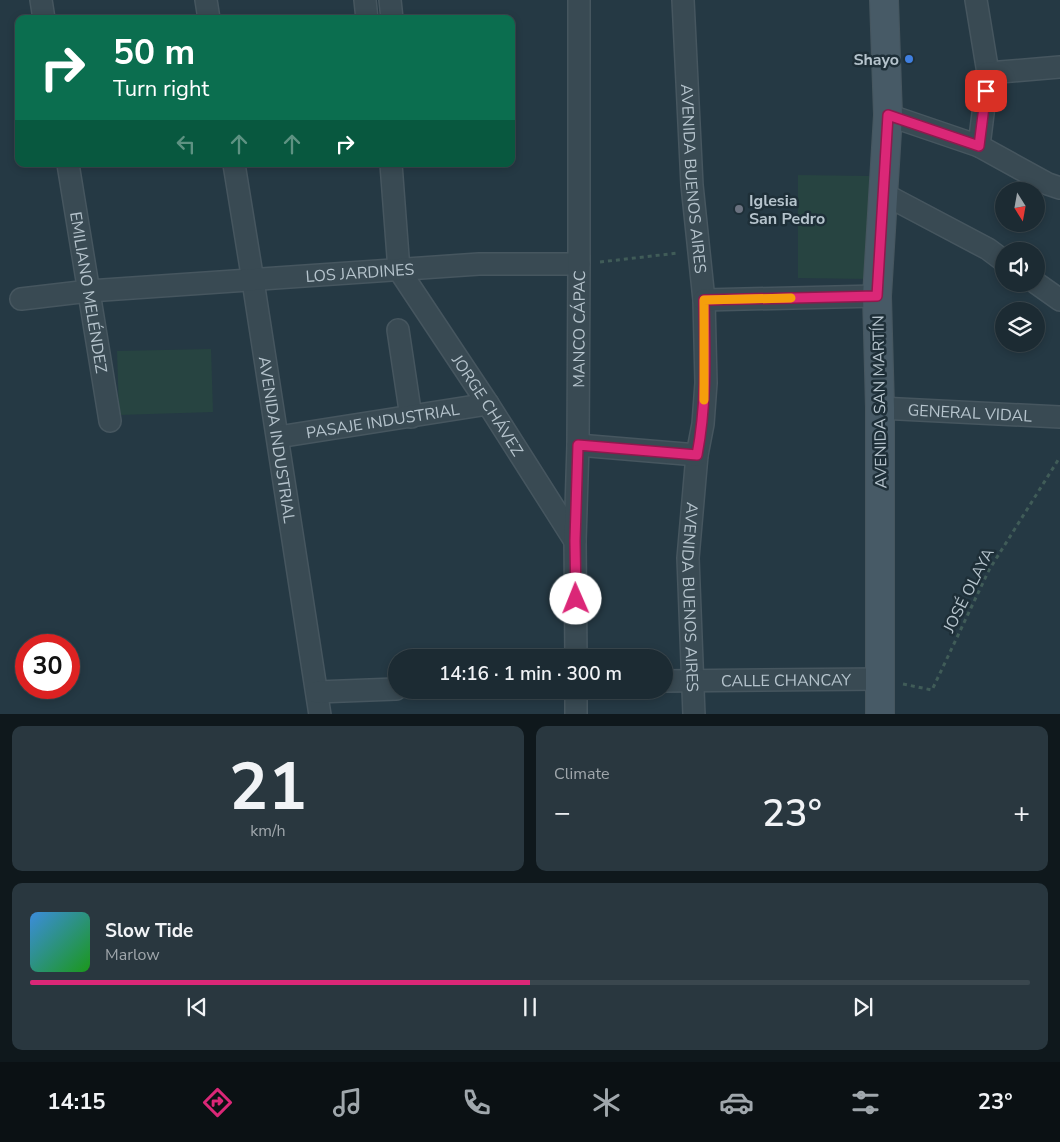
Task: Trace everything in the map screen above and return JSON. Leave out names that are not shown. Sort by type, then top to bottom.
[{"type":"street","points":[[41,0],[43,15]]},
{"type":"street","points":[[206,0],[209,15]]},
{"type":"street","points":[[365,0],[367,15]]},
{"type":"street","points":[[390,0],[392,15]]},
{"type":"street","name":"MANCO CÁPAC","points":[[576,649],[575,541],[578,445],[579,264],[578,0]]},
{"type":"street","name":"AVENIDA BUENOS AIRES","points":[[683,0],[692,185],[704,300],[706,383],[703,424],[697,455],[688,558],[694,714]]},
{"type":"street","name":"AVENIDA SAN MARTÍN","points":[[880,714],[880,408],[877,296],[888,115],[884,0]]},
{"type":"street","points":[[976,0],[988,73],[979,146]]},
{"type":"street","points":[[988,73],[1060,67]]},
{"type":"street","points":[[888,115],[979,146],[1048,184],[1060,188]]},
{"type":"street","name":"EMILIANO MELÉNDEZ","points":[[68,167],[110,421]]},
{"type":"street","name":"AVENIDA INDUSTRIAL","points":[[234,167],[320,714]]},
{"type":"street","points":[[391,167],[399,270]]},
{"type":"street","points":[[884,194],[995,255]]},
{"type":"street","name":"LOS JARDINES","points":[[21,299],[89,291],[479,264],[579,264]]},
{"type":"street","name":"JORGE CHÁVEZ","points":[[399,270],[488,404],[575,541]]},
{"type":"street","points":[[1045,289],[1060,300]]},
{"type":"street","points":[[704,300],[877,296]]},
{"type":"street","points":[[398,330],[411,417]]},
{"type":"street","name":"PASAJE INDUSTRIAL","points":[[278,437],[488,404]]},
{"type":"street","name":"GENERAL VIDAL","points":[[880,408],[1060,417]]},
{"type":"street","points":[[578,445],[697,455]]},
{"type":"street","name":"CALLE CHANCAY","points":[[673,681],[879,679]]},
{"type":"street","points":[[316,692],[388,689]]},
{"type":"street","points":[[576,699],[576,714]]},
{"type":"path","points":[[579,264],[699,251]]},
{"type":"path","name":"JOSÉ OLAYA","points":[[879,679],[932,690],[988,570],[1060,457]]},
{"type":"green space","points":[[798,175],[869,176],[868,279],[798,278]]},
{"type":"green space","points":[[211,349],[213,412],[119,415],[117,351]]},
{"type":"slow traffic","points":[[704,400],[706,383],[704,300],[791,298]]},
{"type":"place","name":"Shayo","points":[[909,59]]},
{"type":"place","name":"Iglesia San Pedro","points":[[739,209]]},
{"type":"route","points":[[576,599],[575,541],[578,445],[697,455],[703,424],[706,383],[704,300],[877,296],[888,115],[979,146],[986,91]]}]
